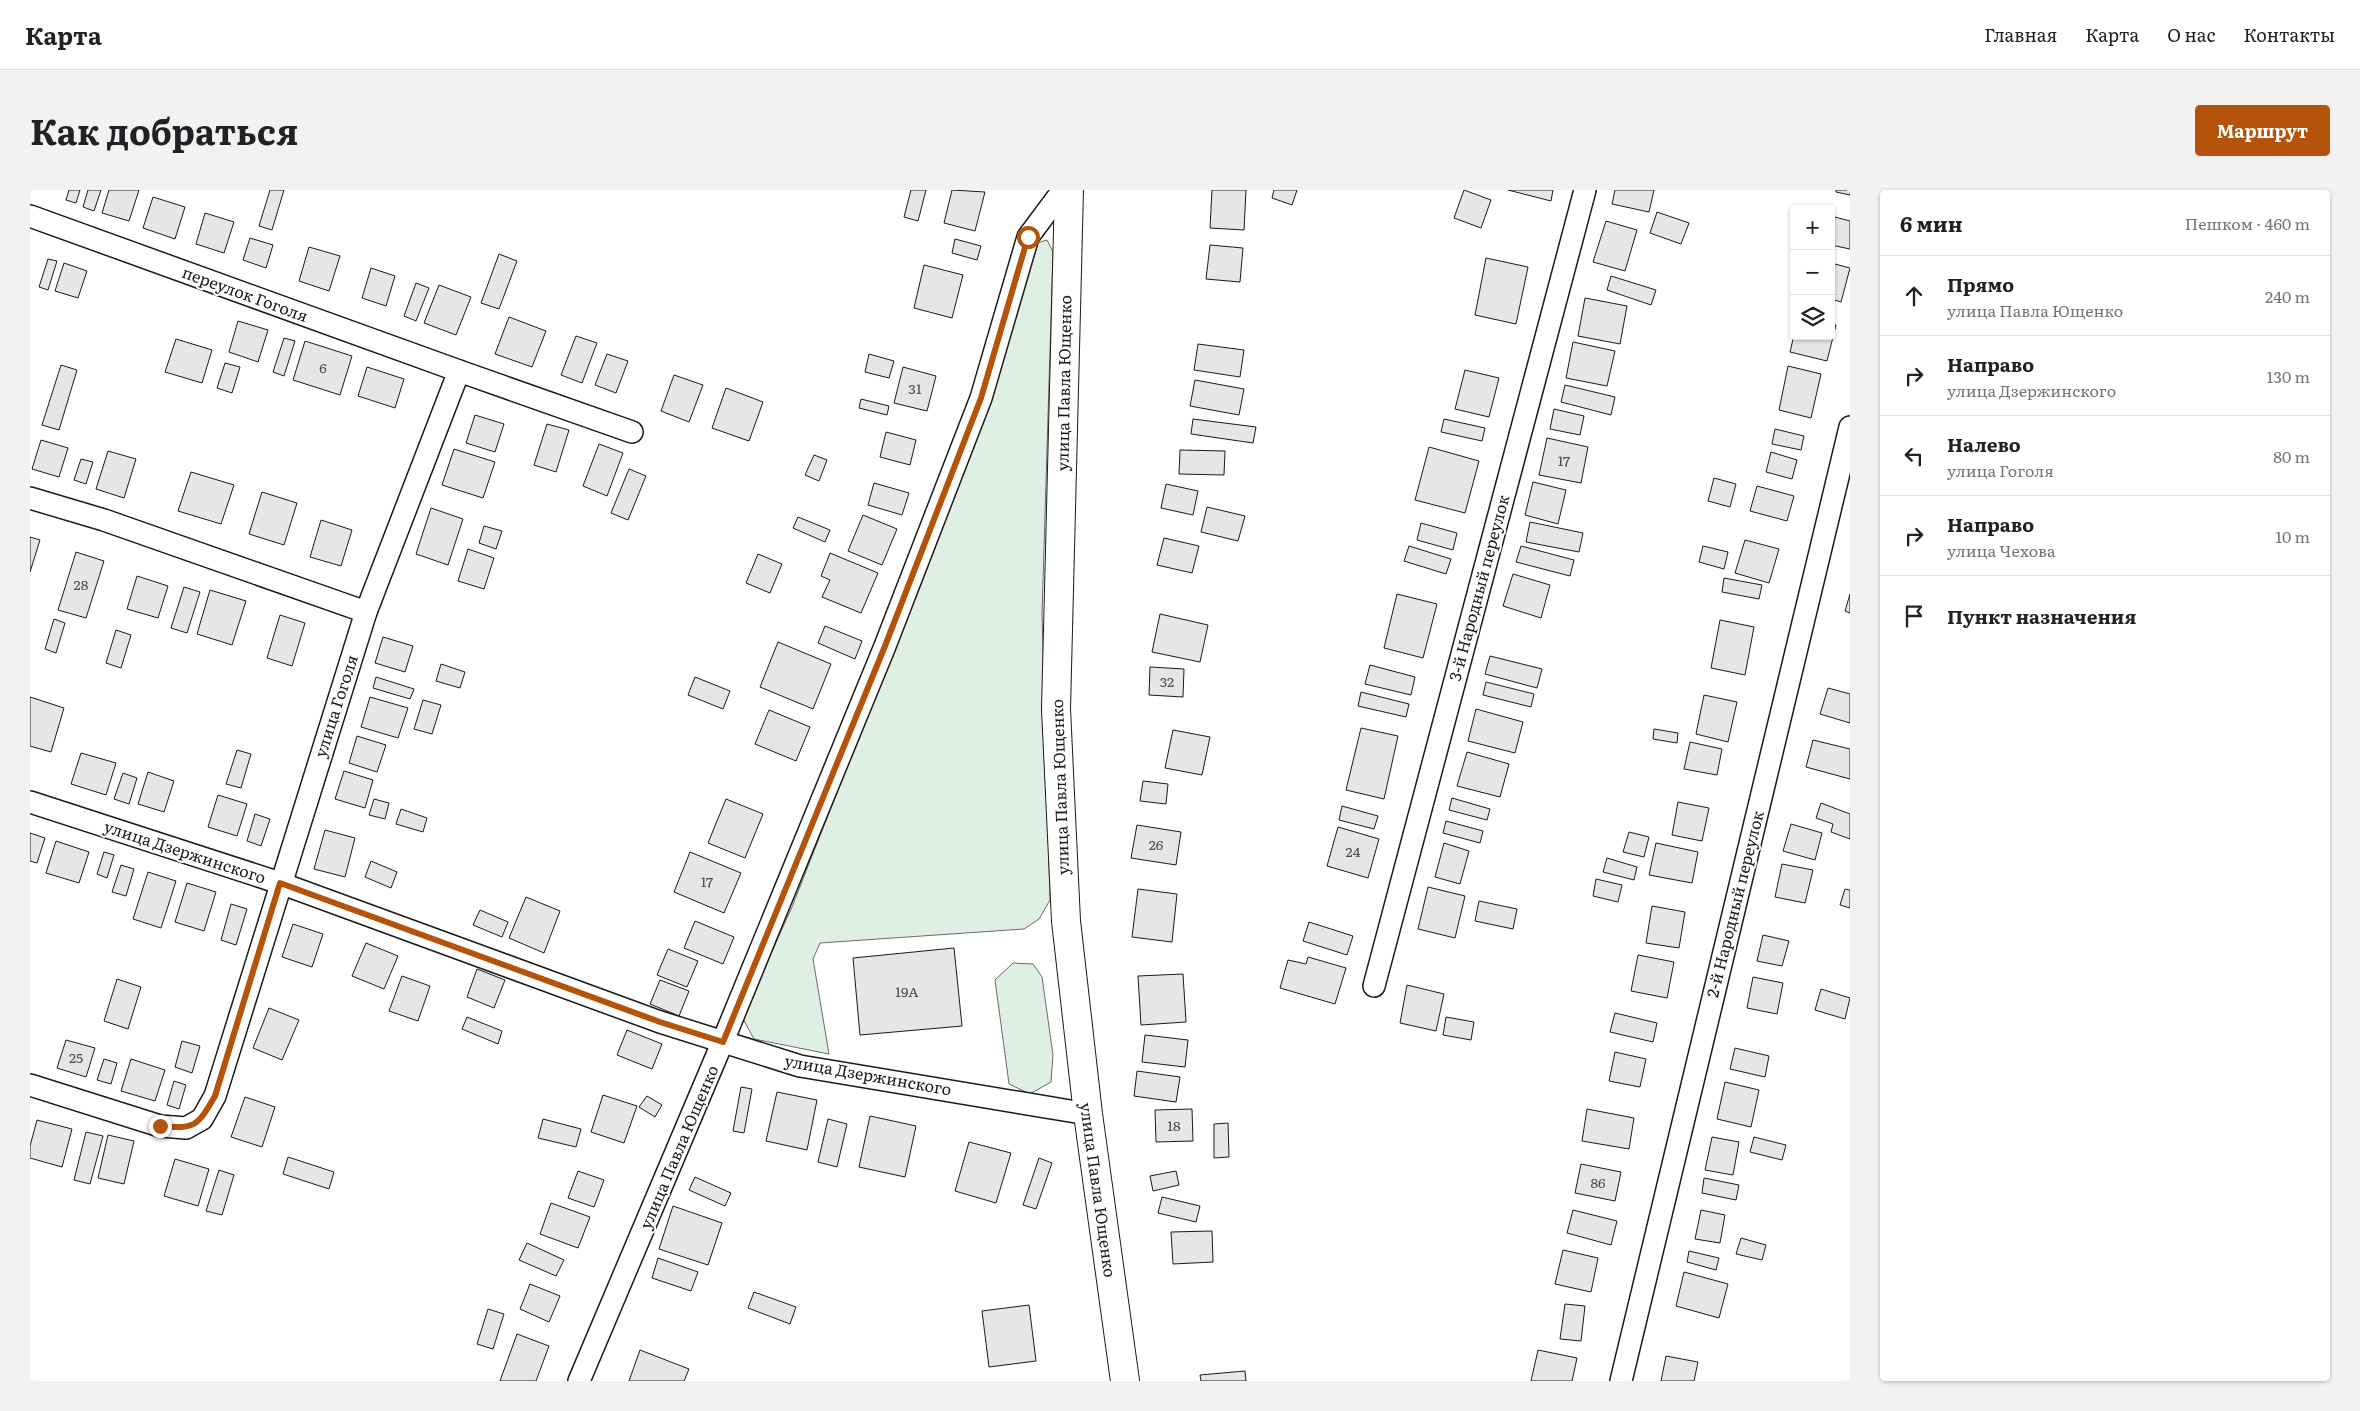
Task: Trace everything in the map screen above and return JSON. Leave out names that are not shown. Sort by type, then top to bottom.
[{"type":"street","name":"улица Павла Ющенко","points":[[579,1381],[723,1042],[885,646],[981,398],[1028,237],[1063,190]]},
{"type":"street","name":"улица Павла Ющенко","points":[[1069,190],[1056,710],[1066,921],[1088,1114],[1125,1381]]},
{"type":"street","name":"3-й Народный переулок","points":[[1374,986],[1585,190]]},
{"type":"street","name":"переулок Гоголя","points":[[30,216],[632,432]]},
{"type":"street","points":[[30,498],[104,520],[366,612],[459,371]]},
{"type":"street","name":"2-й Народный переулок","points":[[1621,1381],[1850,427]]},
{"type":"street","name":"улица Гоголя","points":[[30,1085],[160,1126],[186,1128],[202,1118],[215,1096],[366,612]]},
{"type":"street","name":"улица Дзержинского","points":[[30,802],[280,883],[660,1022],[800,1066],[1088,1114]]},
{"type":"green space","points":[[1047,240],[1053,252],[1042,614],[1050,900],[1039,919],[1024,929],[820,943],[813,959],[829,1054],[754,1039],[742,1017],[792,907],[984,418],[1037,243]]},
{"type":"green space","points":[[1013,963],[1033,964],[1042,977],[1053,1055],[1051,1082],[1030,1094],[1009,1084],[995,980]]},
{"type":"building","points":[[69,190],[80,190],[76,203],[66,200]]},
{"type":"building","points":[[88,190],[101,190],[94,211],[83,207]]},
{"type":"building","points":[[109,190],[139,190],[129,221],[102,213]]},
{"type":"building","points":[[270,190],[284,190],[272,230],[259,226]]},
{"type":"building","points":[[911,190],[926,190],[918,221],[904,217]]},
{"type":"building","points":[[952,190],[985,192],[975,231],[944,223]]},
{"type":"building","points":[[1212,190],[1246,190],[1244,230],[1210,228]]},
{"type":"building","points":[[1274,190],[1297,190],[1292,205],[1272,198]]},
{"type":"building","points":[[1464,190],[1491,200],[1481,228],[1454,218]]},
{"type":"building","points":[[1508,190],[1553,190],[1551,201]]},
{"type":"building","points":[[1615,190],[1654,190],[1649,212],[1612,204]]},
{"type":"building","points":[[1836,190],[1850,190],[1850,195],[1836,192]]},
{"type":"building","points":[[153,197],[185,207],[175,239],[143,228]]},
{"type":"building","points":[[1657,212],[1689,223],[1681,244],[1650,233]]},
{"type":"building","points":[[205,213],[234,222],[224,253],[196,244]]},
{"type":"building","points":[[1835,217],[1850,221],[1850,249],[1835,246]]},
{"type":"building","points":[[1606,221],[1637,230],[1625,271],[1593,262]]},
{"type":"building","points":[[250,238],[273,245],[266,268],[243,260]]},
{"type":"building","points":[[955,239],[981,246],[977,260],[952,253]]},
{"type":"building","points":[[1210,245],[1243,248],[1240,282],[1206,279]]},
{"type":"building","points":[[309,247],[340,256],[329,291],[299,281]]},
{"type":"building","points":[[499,254],[517,261],[499,309],[481,303]]},
{"type":"building","points":[[1486,258],[1528,267],[1516,324],[1475,315]]},
{"type":"building","points":[[48,259],[57,261],[48,290],[39,287]]},
{"type":"building","points":[[64,263],[87,271],[78,298],[55,291]]},
{"type":"building","points":[[1835,264],[1850,268],[1841,302],[1835,300]]},
{"type":"building","points":[[924,265],[963,275],[952,318],[914,308]]},
{"type":"building","points":[[371,268],[395,276],[386,306],[362,298]]},
{"type":"building","points":[[1611,276],[1656,290],[1651,305],[1607,290]]},
{"type":"building","points":[[416,283],[429,288],[416,321],[404,316]]},
{"type":"building","points":[[439,285],[471,297],[456,335],[424,323]]},
{"type":"building","points":[[1585,298],[1627,306],[1620,344],[1578,336]]},
{"type":"building","points":[[509,317],[546,331],[532,367],[495,354]]},
{"type":"building","points":[[238,321],[268,330],[258,362],[229,352]]},
{"type":"building","points":[[576,336],[597,343],[582,383],[561,375]]},
{"type":"building","points":[[284,338],[295,341],[284,376],[273,372]]},
{"type":"building","points":[[176,339],[212,350],[202,383],[165,372]]},
{"type":"building","points":[[1793,340],[1832,340],[1827,361],[1790,352]]},
{"type":"building","points":[[305,341],[352,356],[340,395],[293,380]]},
{"type":"building","points":[[1573,342],[1615,351],[1607,386],[1566,378]]},
{"type":"building","points":[[1198,344],[1244,350],[1240,377],[1194,370]]},
{"type":"building","points":[[607,354],[628,361],[616,393],[595,385]]},
{"type":"building","points":[[869,354],[894,361],[889,378],[865,372]]},
{"type":"building","points":[[225,363],[240,367],[232,393],[217,388]]},
{"type":"building","points":[[61,365],[77,370],[59,430],[42,425]]},
{"type":"building","points":[[1788,366],[1821,374],[1811,418],[1779,410]]},
{"type":"building","points":[[367,367],[404,379],[395,408],[358,396]]},
{"type":"building","points":[[903,367],[936,376],[927,411],[894,403]]},
{"type":"building","points":[[1465,370],[1499,378],[1489,417],[1455,409]]},
{"type":"building","points":[[674,375],[703,385],[689,422],[661,411]]},
{"type":"building","points":[[1195,380],[1244,389],[1239,415],[1190,406]]},
{"type":"building","points":[[1565,385],[1615,397],[1611,415],[1561,402]]},
{"type":"building","points":[[726,388],[763,402],[749,441],[712,428]]},
{"type":"building","points":[[861,399],[889,406],[887,415],[859,408]]},
{"type":"building","points":[[1554,409],[1584,416],[1580,435],[1550,429]]},
{"type":"building","points":[[475,415],[504,424],[495,452],[466,443]]},
{"type":"building","points":[[1193,419],[1256,427],[1253,443],[1191,434]]},
{"type":"building","points":[[1444,419],[1485,428],[1482,441],[1441,432]]},
{"type":"building","points":[[547,424],[569,430],[556,472],[534,465]]},
{"type":"building","points":[[1775,429],[1804,436],[1801,450],[1772,444]]},
{"type":"building","points":[[886,432],[916,440],[910,465],[880,457]]},
{"type":"building","points":[[1547,438],[1588,447],[1581,483],[1539,475]]},
{"type":"building","points":[[41,440],[68,448],[59,477],[32,469]]},
{"type":"building","points":[[599,444],[623,453],[607,496],[583,486]]},
{"type":"building","points":[[1429,447],[1479,461],[1465,513],[1415,500]]},
{"type":"building","points":[[454,449],[495,462],[483,498],[442,485]]},
{"type":"building","points":[[1180,450],[1225,451],[1224,475],[1179,474]]},
{"type":"building","points":[[108,451],[136,459],[124,498],[96,489]]},
{"type":"building","points":[[1771,452],[1797,460],[1792,479],[1766,472]]},
{"type":"building","points":[[814,455],[827,460],[819,481],[805,475]]},
{"type":"building","points":[[81,459],[93,462],[86,484],[74,480]]},
{"type":"building","points":[[629,469],[646,476],[628,520],[611,513]]},
{"type":"building","points":[[191,472],[234,485],[221,524],[178,511]]},
{"type":"building","points":[[1714,478],[1736,484],[1730,507],[1708,501]]},
{"type":"building","points":[[1533,482],[1566,490],[1558,524],[1525,515]]},
{"type":"building","points":[[874,483],[909,493],[902,515],[868,505]]},
{"type":"building","points":[[1166,484],[1198,491],[1193,515],[1161,508]]},
{"type":"building","points":[[1757,486],[1794,496],[1787,521],[1750,511]]},
{"type":"building","points":[[262,492],[297,503],[284,545],[249,534]]},
{"type":"building","points":[[1207,507],[1245,516],[1238,541],[1201,532]]},
{"type":"building","points":[[431,508],[463,519],[448,565],[416,554]]},
{"type":"building","points":[[863,515],[897,529],[882,565],[848,551]]},
{"type":"building","points":[[798,517],[830,530],[825,542],[793,528]]},
{"type":"building","points":[[321,520],[352,530],[341,566],[310,557]]},
{"type":"building","points":[[1530,522],[1583,533],[1579,552],[1526,542]]},
{"type":"building","points":[[1421,523],[1457,533],[1453,550],[1417,540]]},
{"type":"building","points":[[484,526],[502,531],[496,549],[479,543]]},
{"type":"building","points":[[30,537],[40,540],[30,572]]},
{"type":"building","points":[[1164,538],[1199,546],[1192,573],[1157,565]]},
{"type":"building","points":[[1745,540],[1779,549],[1769,583],[1735,573]]},
{"type":"building","points":[[1409,546],[1451,559],[1446,574],[1404,561]]},
{"type":"building","points":[[1521,546],[1574,560],[1570,576],[1516,562]]},
{"type":"building","points":[[1703,546],[1728,552],[1724,569],[1699,562]]},
{"type":"building","points":[[468,549],[494,558],[484,589],[458,581]]},
{"type":"building","points":[[76,552],[104,561],[86,618],[58,610]]},
{"type":"building","points":[[830,553],[878,573],[861,613],[822,597],[830,580],[821,576]]},
{"type":"building","points":[[758,554],[782,564],[770,593],[746,583]]},
{"type":"building","points":[[1513,574],[1550,585],[1541,618],[1503,606]]},
{"type":"building","points":[[137,576],[168,586],[158,618],[127,609]]},
{"type":"building","points":[[1724,578],[1762,585],[1759,599],[1722,592]]},
{"type":"building","points":[[184,587],[200,592],[187,633],[171,628]]},
{"type":"building","points":[[210,590],[246,601],[232,645],[197,634]]},
{"type":"building","points":[[1397,594],[1437,604],[1423,658],[1384,648]]},
{"type":"building","points":[[1850,594],[1850,613],[1845,611]]},
{"type":"building","points":[[1160,614],[1208,625],[1200,662],[1152,652]]},
{"type":"building","points":[[280,615],[305,623],[292,666],[267,658]]},
{"type":"building","points":[[54,619],[65,623],[56,653],[45,649]]},
{"type":"building","points":[[1720,620],[1754,627],[1745,675],[1711,668]]},
{"type":"building","points":[[825,626],[862,641],[855,659],[818,643]]},
{"type":"building","points":[[116,630],[131,635],[121,668],[106,663]]},
{"type":"building","points":[[383,637],[413,646],[405,672],[375,663]]},
{"type":"building","points":[[778,642],[831,664],[813,709],[760,687]]},
{"type":"building","points":[[1490,656],[1542,669],[1537,688],[1485,674]]},
{"type":"building","points":[[441,664],[465,672],[460,688],[436,681]]},
{"type":"building","points":[[1370,665],[1415,677],[1411,695],[1365,684]]},
{"type":"building","points":[[1150,667],[1184,669],[1183,697],[1149,695]]},
{"type":"building","points":[[376,677],[414,689],[410,699],[373,688]]},
{"type":"building","points":[[695,677],[730,691],[723,709],[688,695]]},
{"type":"building","points":[[1486,682],[1534,694],[1531,707],[1483,695]]},
{"type":"building","points":[[1828,688],[1850,694],[1850,723],[1820,714]]},
{"type":"building","points":[[1361,692],[1409,704],[1406,717],[1358,706]]},
{"type":"building","points":[[1704,695],[1737,702],[1728,742],[1696,734]]},
{"type":"building","points":[[30,697],[64,708],[51,752],[30,746]]},
{"type":"building","points":[[370,697],[408,708],[398,738],[361,727]]},
{"type":"building","points":[[423,700],[441,705],[432,734],[414,729]]},
{"type":"building","points":[[1476,709],[1523,722],[1515,753],[1468,741]]},
{"type":"building","points":[[769,710],[810,727],[796,761],[755,744]]},
{"type":"building","points":[[1361,728],[1398,736],[1384,799],[1346,790]]},
{"type":"building","points":[[1654,729],[1678,733],[1677,743],[1653,739]]},
{"type":"building","points":[[1173,730],[1210,737],[1202,775],[1165,768]]},
{"type":"building","points":[[357,736],[386,745],[377,772],[349,763]]},
{"type":"building","points":[[1813,740],[1850,749],[1850,779],[1806,767]]},
{"type":"building","points":[[1690,742],[1722,749],[1717,775],[1684,769]]},
{"type":"building","points":[[237,750],[251,754],[241,788],[226,784]]},
{"type":"building","points":[[1467,752],[1509,764],[1500,797],[1457,786]]},
{"type":"building","points":[[81,753],[116,763],[106,795],[71,784]]},
{"type":"building","points":[[344,771],[373,780],[365,808],[335,799]]},
{"type":"building","points":[[148,772],[174,781],[164,812],[138,804]]},
{"type":"building","points":[[123,773],[137,778],[129,804],[114,799]]},
{"type":"building","points":[[1143,781],[1168,784],[1166,804],[1140,801]]},
{"type":"building","points":[[218,795],[247,804],[237,836],[208,827]]},
{"type":"building","points":[[1452,798],[1490,809],[1487,820],[1449,810]]},
{"type":"building","points":[[374,799],[389,803],[385,819],[369,815]]},
{"type":"building","points":[[726,799],[763,814],[745,858],[708,843]]},
{"type":"building","points":[[1678,802],[1709,808],[1702,841],[1672,835]]},
{"type":"building","points":[[1821,803],[1850,814],[1850,839],[1831,832],[1833,824],[1816,818]]},
{"type":"building","points":[[1342,806],[1378,816],[1374,829],[1339,820]]},
{"type":"building","points":[[401,809],[427,818],[423,832],[396,824]]},
{"type":"building","points":[[255,814],[270,819],[261,846],[247,841]]},
{"type":"building","points":[[1446,821],[1483,831],[1480,843],[1443,833]]},
{"type":"building","points":[[1791,824],[1822,833],[1815,860],[1783,851]]},
{"type":"building","points":[[1137,825],[1181,832],[1176,865],[1131,858]]},
{"type":"building","points":[[1338,827],[1379,839],[1368,878],[1327,866]]},
{"type":"building","points":[[325,830],[355,838],[345,877],[314,869]]},
{"type":"building","points":[[1629,832],[1649,837],[1644,857],[1623,852]]},
{"type":"building","points":[[30,833],[45,838],[37,863],[30,861]]},
{"type":"building","points":[[56,841],[89,852],[79,883],[46,873]]},
{"type":"building","points":[[1444,843],[1469,851],[1460,884],[1435,877]]},
{"type":"building","points":[[1656,843],[1698,852],[1692,883],[1649,875]]},
{"type":"building","points":[[104,852],[114,855],[107,878],[97,874]]},
{"type":"building","points":[[690,852],[741,873],[724,913],[674,892]]},
{"type":"building","points":[[1607,858],[1637,867],[1634,880],[1603,872]]},
{"type":"building","points":[[371,861],[397,872],[391,888],[365,877]]},
{"type":"building","points":[[1782,864],[1813,870],[1805,903],[1775,897]]},
{"type":"building","points":[[121,865],[134,869],[126,896],[112,892]]},
{"type":"building","points":[[148,872],[176,881],[161,928],[133,919]]},
{"type":"building","points":[[1596,879],[1622,885],[1618,902],[1593,896]]},
{"type":"building","points":[[187,883],[216,892],[204,931],[175,922]]},
{"type":"building","points":[[1428,887],[1465,896],[1455,938],[1418,929]]},
{"type":"building","points":[[1138,889],[1177,894],[1172,942],[1132,937]]},
{"type":"building","points":[[1845,889],[1850,890],[1850,908],[1840,905]]},
{"type":"building","points":[[526,897],[560,911],[544,953],[509,938]]},
{"type":"building","points":[[1479,901],[1517,909],[1513,929],[1475,921]]},
{"type":"building","points":[[231,904],[247,909],[236,945],[221,940]]},
{"type":"building","points":[[1652,906],[1685,912],[1679,948],[1646,943]]},
{"type":"building","points":[[480,910],[508,922],[502,937],[473,925]]},
{"type":"building","points":[[695,921],[734,937],[723,964],[684,948]]},
{"type":"building","points":[[1309,922],[1353,936],[1347,955],[1303,941]]},
{"type":"building","points":[[293,924],[323,934],[312,967],[282,957]]},
{"type":"building","points":[[1763,935],[1789,941],[1782,966],[1757,961]]},
{"type":"building","points":[[366,943],[398,956],[384,989],[352,976]]},
{"type":"building","points":[[954,948],[962,1026],[860,1035],[853,958]]},
{"type":"building","points":[[668,949],[698,961],[687,987],[657,975]]},
{"type":"building","points":[[1638,955],[1674,962],[1667,998],[1631,991]]},
{"type":"building","points":[[1308,957],[1346,968],[1335,1004],[1280,988],[1288,960],[1306,964]]},
{"type":"building","points":[[477,969],[505,980],[494,1008],[467,997]]},
{"type":"building","points":[[1183,974],[1186,1022],[1141,1025],[1138,976]]},
{"type":"building","points":[[402,976],[430,986],[418,1021],[389,1011]]},
{"type":"building","points":[[1753,977],[1783,983],[1777,1014],[1747,1008]]},
{"type":"building","points":[[117,979],[141,987],[128,1029],[104,1021]]},
{"type":"building","points":[[660,980],[689,991],[679,1016],[650,1004]]},
{"type":"building","points":[[1407,985],[1444,994],[1436,1031],[1400,1023]]},
{"type":"building","points":[[1821,989],[1850,998],[1845,1019],[1815,1010]]},
{"type":"building","points":[[269,1008],[299,1020],[282,1060],[253,1048]]},
{"type":"building","points":[[1615,1013],[1657,1023],[1653,1042],[1610,1032]]},
{"type":"building","points":[[467,1017],[502,1031],[498,1044],[462,1029]]},
{"type":"building","points":[[1446,1017],[1474,1022],[1471,1040],[1443,1035]]},
{"type":"building","points":[[627,1030],[662,1044],[652,1069],[617,1055]]},
{"type":"building","points":[[1145,1035],[1188,1040],[1185,1067],[1142,1062]]},
{"type":"building","points":[[66,1040],[95,1048],[86,1077],[57,1068]]},
{"type":"building","points":[[182,1041],[200,1046],[192,1073],[175,1067]]},
{"type":"building","points":[[1735,1048],[1769,1056],[1765,1077],[1730,1069]]},
{"type":"building","points":[[1615,1052],[1646,1059],[1640,1087],[1609,1081]]},
{"type":"building","points":[[104,1059],[117,1063],[111,1084],[97,1080]]},
{"type":"building","points":[[131,1059],[165,1070],[155,1101],[121,1091]]},
{"type":"building","points":[[1137,1071],[1180,1077],[1176,1102],[1134,1096]]},
{"type":"building","points":[[174,1081],[186,1085],[179,1109],[167,1105]]},
{"type":"building","points":[[1725,1082],[1759,1090],[1751,1127],[1717,1119]]},
{"type":"building","points":[[741,1087],[752,1089],[744,1133],[733,1131]]},
{"type":"building","points":[[777,1092],[817,1100],[807,1150],[766,1141]]},
{"type":"building","points":[[603,1095],[637,1106],[624,1143],[591,1132]]},
{"type":"building","points":[[647,1096],[662,1105],[655,1117],[639,1107]]},
{"type":"building","points":[[245,1097],[275,1107],[262,1147],[231,1137]]},
{"type":"building","points":[[1192,1109],[1193,1141],[1156,1142],[1155,1110]]},
{"type":"building","points":[[1587,1109],[1634,1118],[1629,1149],[1582,1141]]},
{"type":"building","points":[[870,1116],[916,1126],[905,1177],[859,1167]]},
{"type":"building","points":[[543,1119],[581,1129],[576,1147],[538,1138]]},
{"type":"building","points":[[828,1119],[847,1124],[837,1167],[818,1162]]},
{"type":"building","points":[[37,1120],[72,1129],[62,1167],[30,1158],[30,1146]]},
{"type":"building","points":[[1228,1123],[1229,1157],[1214,1158],[1214,1124]]},
{"type":"building","points":[[86,1132],[103,1136],[90,1184],[74,1180]]},
{"type":"building","points":[[108,1135],[134,1141],[124,1184],[98,1178]]},
{"type":"building","points":[[1712,1137],[1739,1142],[1733,1175],[1705,1170]]},
{"type":"building","points":[[1754,1137],[1786,1145],[1782,1160],[1750,1152]]},
{"type":"building","points":[[969,1142],[1011,1153],[996,1203],[955,1191]]},
{"type":"building","points":[[288,1157],[334,1172],[329,1189],[283,1174]]},
{"type":"building","points":[[1039,1158],[1052,1163],[1036,1209],[1023,1205]]},
{"type":"building","points":[[175,1159],[209,1169],[198,1206],[164,1196]]},
{"type":"building","points":[[1581,1164],[1621,1172],[1615,1201],[1575,1193]]},
{"type":"building","points":[[219,1170],[234,1175],[222,1215],[206,1211]]},
{"type":"building","points":[[578,1171],[604,1180],[594,1207],[568,1198]]},
{"type":"building","points":[[1176,1171],[1179,1185],[1153,1191],[1150,1176]]},
{"type":"building","points":[[695,1177],[731,1193],[725,1206],[689,1190]]},
{"type":"building","points":[[1704,1178],[1739,1185],[1736,1200],[1702,1193]]},
{"type":"building","points":[[1162,1197],[1200,1206],[1196,1222],[1158,1213]]},
{"type":"building","points":[[551,1203],[590,1217],[578,1248],[540,1234]]},
{"type":"building","points":[[673,1206],[722,1223],[708,1265],[659,1249]]},
{"type":"building","points":[[1573,1210],[1617,1221],[1611,1245],[1567,1233]]},
{"type":"building","points":[[1701,1210],[1725,1215],[1720,1243],[1695,1239]]},
{"type":"building","points":[[1212,1231],[1213,1262],[1173,1264],[1171,1232]]},
{"type":"building","points":[[1741,1238],[1766,1245],[1762,1260],[1736,1254]]},
{"type":"building","points":[[527,1243],[564,1260],[556,1276],[519,1260]]},
{"type":"building","points":[[1563,1250],[1598,1258],[1591,1292],[1555,1284]]},
{"type":"building","points":[[1689,1251],[1719,1258],[1716,1270],[1687,1262]]},
{"type":"building","points":[[658,1258],[698,1272],[691,1291],[652,1278]]},
{"type":"building","points":[[1684,1272],[1728,1284],[1719,1318],[1676,1306]]},
{"type":"building","points":[[530,1284],[560,1296],[549,1322],[520,1309]]},
{"type":"building","points":[[754,1292],[796,1307],[790,1324],[748,1308]]},
{"type":"building","points":[[1565,1304],[1585,1306],[1581,1341],[1560,1339]]},
{"type":"building","points":[[1029,1305],[1036,1361],[989,1367],[982,1311]]},
{"type":"building","points":[[488,1309],[504,1314],[493,1349],[477,1344]]},
{"type":"building","points":[[517,1334],[549,1346],[536,1381],[500,1381]]},
{"type":"building","points":[[640,1350],[689,1369],[684,1381],[629,1381]]},
{"type":"building","points":[[1538,1350],[1577,1358],[1572,1381],[1531,1381]]},
{"type":"building","points":[[1666,1356],[1698,1362],[1694,1381],[1661,1381]]},
{"type":"building","points":[[1245,1371],[1246,1381],[1201,1381],[1200,1375]]},
{"type":"route","points":[[160,1126],[186,1128],[202,1118],[215,1096],[280,883],[660,1022],[723,1042],[885,646],[981,398],[1028,237]]}]
